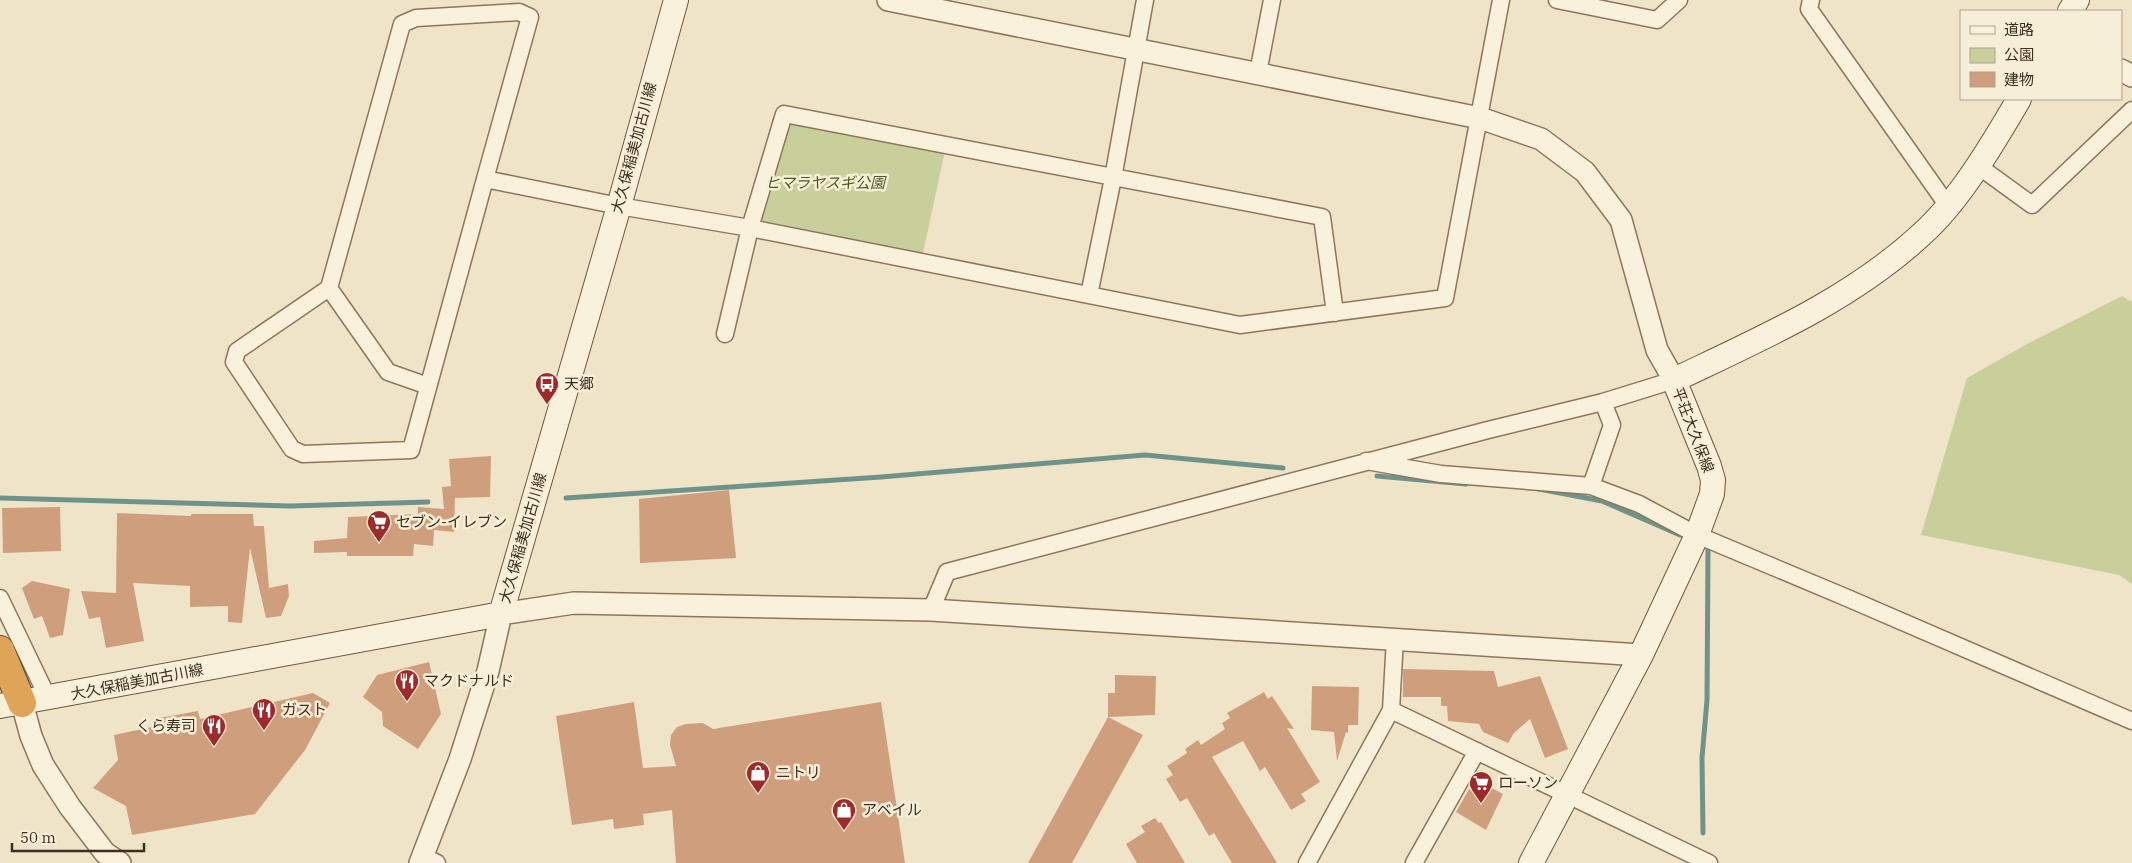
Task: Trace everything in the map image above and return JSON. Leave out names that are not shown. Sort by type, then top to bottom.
[{"type":"highway","points":[[0,650],[24,702]]},
{"type":"main road","name":"大久保稲美加古川線","points":[[24,702],[501,614],[619,206],[676,0]]},
{"type":"main road","name":"平荘大久保線","points":[[1531,863],[1641,655],[1697,535],[1712,494],[1709,466],[1674,380],[1772,333],[1850,290],[1887,264],[1923,234],[1948,206],[1997,137],[2018,100]]},
{"type":"street","points":[[888,0],[1480,118],[1541,139],[1585,172],[1621,220],[1657,350],[1674,380],[1603,402],[947,572],[931,610]]},
{"type":"street","points":[[1089,295],[1113,178],[1145,0]]},
{"type":"street","points":[[1258,73],[1272,0]]},
{"type":"street","points":[[485,179],[619,206],[750,228],[1240,325],[1445,298],[1501,0]]},
{"type":"street","points":[[1557,0],[1624,6],[1656,20],[1679,0]]},
{"type":"street","points":[[1810,0],[1809,9],[1948,206]]},
{"type":"street","points":[[519,12],[530,17],[411,450],[303,454],[292,448],[234,362],[237,351],[329,288],[402,24],[416,18],[519,12]]},
{"type":"street","points":[[1977,165],[2032,206],[2132,110]]},
{"type":"street","points":[[725,334],[750,228],[784,114],[1322,217],[1335,313]]},
{"type":"street","points":[[329,288],[388,372],[428,386]]},
{"type":"street","points":[[1591,486],[1612,425],[1603,402]]},
{"type":"street","points":[[1366,462],[1441,474],[1591,486],[1639,504],[1697,535],[2132,721]]},
{"type":"street","points":[[0,598],[31,736],[43,765],[70,807],[105,853],[120,863]]},
{"type":"street","points":[[427,861],[485,680],[501,614],[574,603],[931,610],[1641,655]]},
{"type":"street","points":[[1307,863],[1391,710],[1395,638]]},
{"type":"street","points":[[1391,710],[1477,751],[1691,859],[1709,863]]},
{"type":"street","points":[[1414,863],[1477,751]]},
{"type":"green space","name":"ヒマラヤスギ公園","points":[[790,124],[945,151],[923,253],[764,226],[759,217],[785,129]]},
{"type":"green space","points":[[2122,296],[2132,302],[2132,584],[2119,575],[1921,535],[1967,378],[2027,344]]},
{"type":"building","points":[[491,456],[490,497],[455,498],[454,532],[434,530],[433,546],[414,544],[413,556],[347,556],[347,552],[314,553],[314,541],[347,538],[348,517],[418,514],[418,507],[444,509],[442,487],[451,486],[449,459]]},
{"type":"building","points":[[729,490],[736,558],[640,563],[639,499]]},
{"type":"building","points":[[60,507],[61,551],[3,553],[2,508]]},
{"type":"building","points":[[117,513],[191,516],[191,514],[253,514],[254,526],[264,526],[269,588],[288,584],[289,596],[281,616],[266,618],[250,548],[242,623],[228,622],[228,606],[190,607],[190,586],[133,583],[144,641],[106,648],[100,617],[89,619],[81,591],[116,593]]},
{"type":"building","points":[[32,581],[70,589],[63,635],[50,638],[42,616],[34,619],[22,588]]},
{"type":"building","points":[[429,662],[441,714],[418,749],[383,726],[382,712],[363,697],[377,675]]},
{"type":"building","points":[[1403,669],[1494,671],[1498,687],[1540,676],[1568,749],[1545,758],[1530,719],[1514,733],[1508,743],[1483,732],[1479,724],[1448,721],[1447,706],[1441,706],[1441,697],[1403,697]]},
{"type":"building","points":[[1115,675],[1156,676],[1155,715],[1108,717],[1108,693],[1115,693]]},
{"type":"building","points":[[1312,686],[1359,687],[1358,725],[1348,725],[1348,733],[1346,732],[1337,761],[1334,732],[1311,730]]},
{"type":"building","points":[[1264,692],[1268,699],[1272,696],[1294,729],[1287,728],[1320,782],[1301,794],[1306,801],[1291,810],[1265,767],[1260,771],[1243,741],[1212,757],[1277,863],[1232,863],[1214,833],[1209,836],[1187,798],[1180,802],[1166,779],[1173,775],[1167,766],[1187,753],[1185,749],[1198,740],[1201,745],[1225,729],[1222,723],[1230,718],[1227,713]]},
{"type":"building","points":[[313,693],[330,703],[305,750],[255,814],[132,835],[126,806],[93,788],[118,760],[114,735],[161,725],[159,718],[198,711],[200,719]]},
{"type":"building","points":[[634,702],[643,768],[676,766],[670,745],[671,735],[677,727],[686,724],[703,723],[713,729],[881,702],[905,863],[676,863],[672,810],[643,814],[644,825],[614,829],[613,819],[572,825],[556,716]]},
{"type":"building","points":[[1108,717],[1143,735],[1072,863],[1028,863]]},
{"type":"building","points":[[1475,779],[1503,794],[1486,830],[1456,812]]},
{"type":"building","points":[[1155,818],[1159,823],[1161,822],[1185,863],[1137,863],[1126,844],[1145,832],[1141,826]]},
{"type":"waterway","points":[[566,498],[881,477],[1145,455],[1283,468]]},
{"type":"waterway","points":[[1377,476],[1466,484]]},
{"type":"waterway","points":[[1539,489],[1602,501],[1680,535]]},
{"type":"waterway","points":[[0,498],[290,506],[428,502]]},
{"type":"waterway","points":[[1703,833],[1702,758],[1707,700],[1708,549]]},
{"type":"place","name":"天郷","points":[[547,405]]},
{"type":"place","name":"セブン-イレブン","points":[[379,543]]},
{"type":"place","name":"マクドナルド","points":[[407,702]]},
{"type":"place","name":"ガスト","points":[[264,731]]},
{"type":"place","name":"くら寿司","points":[[214,747]]},
{"type":"place","name":"ニトリ","points":[[758,794]]},
{"type":"place","name":"ローソン","points":[[1481,804]]},
{"type":"place","name":"アベイル","points":[[844,831]]}]
